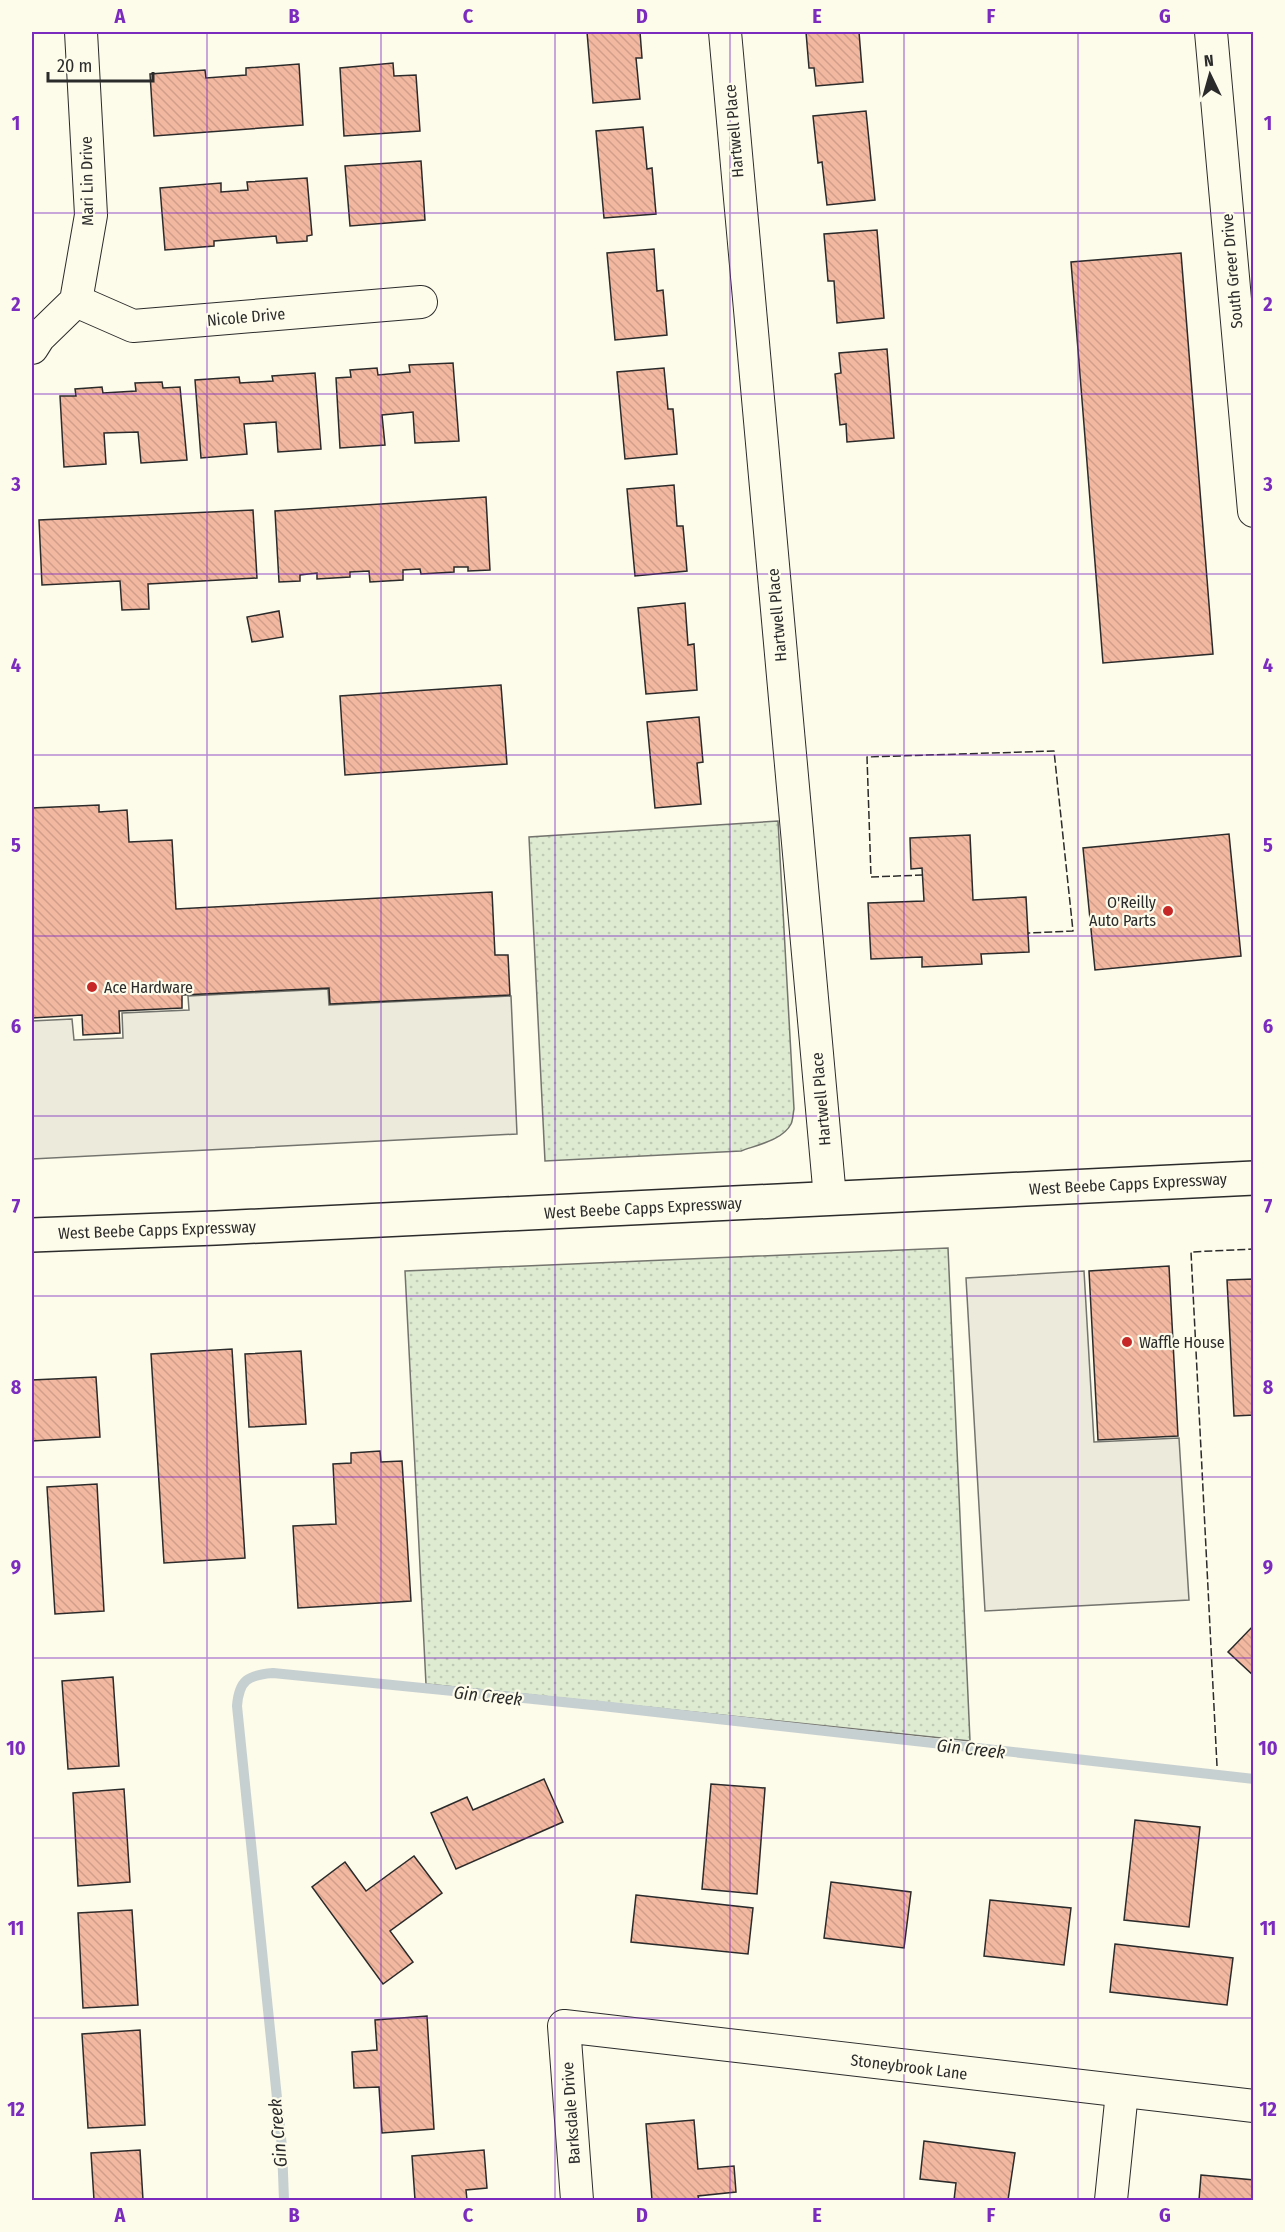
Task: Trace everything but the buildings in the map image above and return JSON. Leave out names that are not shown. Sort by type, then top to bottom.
[{"type":"main road","name":"West Beebe Capps Expressway","points":[[32,1235],[228,1228],[1254,1178]]},
{"type":"street","name":"Mari Lin Drive","points":[[76,301],[91,215],[81,32]]},
{"type":"street","name":"Hartwell Place","points":[[724,32],[830,1198]]},
{"type":"street","name":"South Greer Drive","points":[[1211,32],[1254,511]]},
{"type":"street","name":"Nicole Drive","points":[[76,301],[133,326],[421,302]]},
{"type":"street","points":[[32,348],[39,337],[76,301]]},
{"type":"street","name":"Stoneybrook Lane","points":[[564,2026],[1254,2106]]},
{"type":"street","name":"Barksdale Drive","points":[[564,2026],[577,2200]]},
{"type":"street","points":[[1111,2200],[1122,2092]]},
{"type":"green space","points":[[778,821],[794,1109],[791,1124],[787,1130],[776,1138],[741,1151],[545,1161],[529,837]]},
{"type":"green space","points":[[948,1248],[970,1741],[426,1684],[405,1271]]},
{"type":"shaded area","points":[[328,989],[329,1005],[511,996],[517,1134],[32,1159],[32,1021],[72,1019],[74,1040],[123,1038],[122,1013],[189,1010],[188,996]]},
{"type":"shaded area","points":[[1084,1271],[1094,1442],[1179,1438],[1189,1600],[985,1611],[966,1278]]},
{"type":"waterway","name":"Gin Creek","points":[[284,2200],[282,2147],[237,1706],[240,1690],[246,1680],[251,1677],[273,1673],[602,1706],[1254,1779]]},
{"type":"fence","points":[[923,875],[871,877],[867,757],[1054,751],[1073,931],[1028,933]]},
{"type":"fence","points":[[1217,1766],[1191,1252],[1254,1249]]},
{"type":"place","name":"O'Reilly Auto Parts","points":[[1168,911]]},
{"type":"place","name":"Ace Hardware","points":[[92,987]]},
{"type":"place","name":"Waffle House","points":[[1127,1342]]}]
